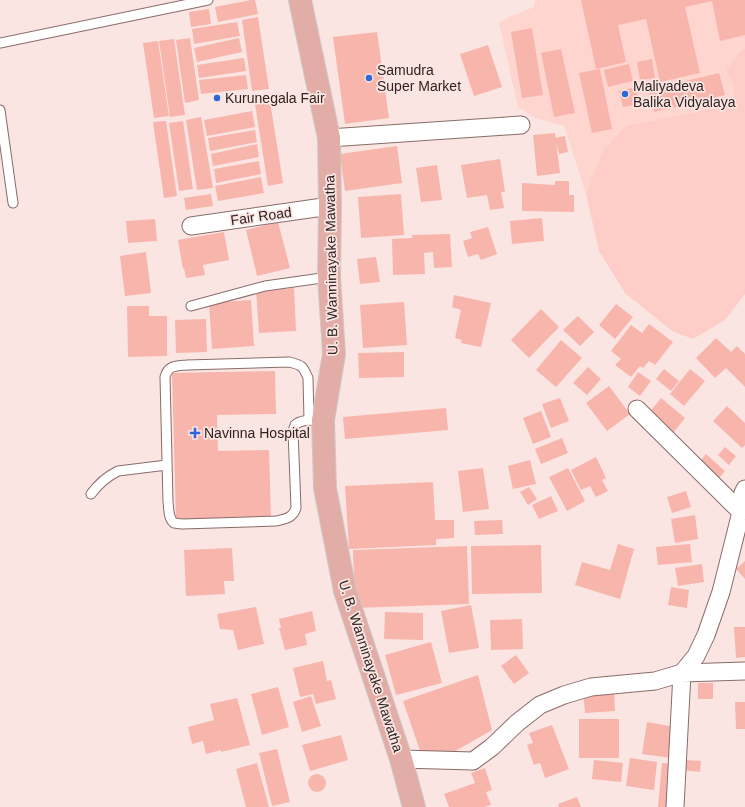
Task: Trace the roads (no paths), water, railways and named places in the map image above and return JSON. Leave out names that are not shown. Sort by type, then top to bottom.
[{"type":"main road","name":"U. B. Wanninayake Mawatha","points":[[300,0],[329,138],[329,278],[334,354],[316,420],[325,488],[345,592],[401,760],[414,807]]},
{"type":"street","points":[[329,138],[521,125]]},
{"type":"street","name":"Fair Road","points":[[191,226],[330,206]]},
{"type":"street","points":[[637,409],[741,512]]},
{"type":"street","points":[[675,807],[682,673],[696,656],[706,635],[721,592],[741,512],[743,493],[745,489]]},
{"type":"street","points":[[401,760],[473,762],[540,705],[564,695],[591,687],[656,681],[682,673],[745,671]]},
{"type":"lane","points":[[0,43],[208,0]]},
{"type":"lane","points":[[0,110],[13,203]]},
{"type":"lane","points":[[191,306],[265,286],[329,278]]},
{"type":"lane","points":[[289,362],[300,365],[308,378],[316,420],[299,422],[295,425],[293,431],[296,508],[294,512],[286,519],[276,522],[174,523],[172,521],[168,502],[165,377],[170,368],[187,365],[289,362]]},
{"type":"lane","points":[[91,494],[100,482],[118,471],[167,464]]},
{"type":"place","name":"Samudra Super Market","points":[[369,78]]},
{"type":"place","name":"Maliyadeva Balika Vidyalaya","points":[[625,94]]},
{"type":"place","name":"Kurunegala Fair","points":[[217,98]]},
{"type":"place","name":"Navinna Hospital","points":[[195,433]]}]
